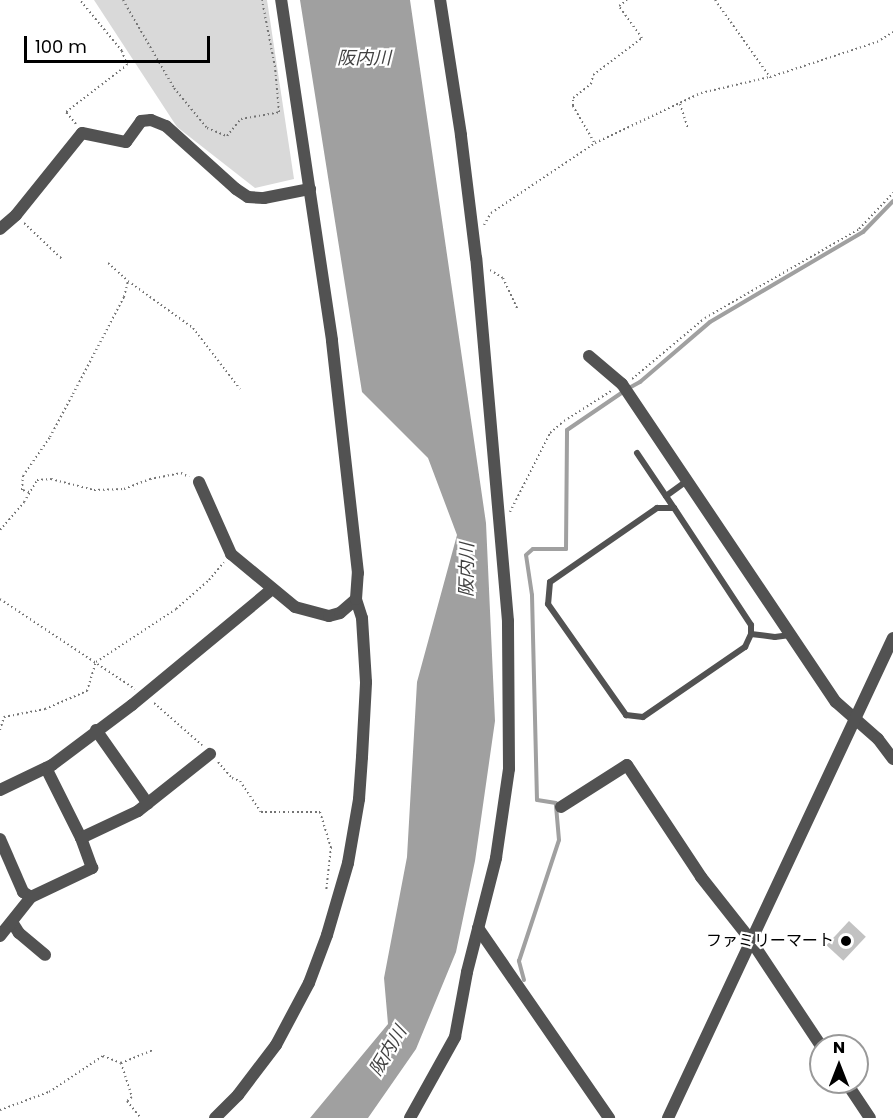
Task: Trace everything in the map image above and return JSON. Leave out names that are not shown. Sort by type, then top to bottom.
[{"type":"street","points":[[214,1118],[238,1095],[276,1045],[309,983],[327,935],[348,863],[359,799],[366,682],[362,618],[356,598],[358,573],[332,340],[281,0]]},
{"type":"street","points":[[410,1118],[455,1037],[478,928],[496,858],[509,770],[507,621],[476,258],[461,135],[440,0]]},
{"type":"street","points":[[0,229],[16,215],[82,133],[126,142],[141,121],[151,120],[166,126],[236,189],[248,197],[264,198],[310,189]]},
{"type":"street","points":[[590,356],[622,384],[836,702],[854,721],[878,739],[893,759]]},
{"type":"street","points":[[199,482],[231,554],[295,607],[329,616],[340,613],[356,598]]},
{"type":"street","points":[[0,790],[46,768],[132,705],[272,589]]},
{"type":"street","points":[[668,1118],[893,638]]},
{"type":"street","points":[[96,730],[148,804]]},
{"type":"street","points":[[81,838],[138,811],[210,754]]},
{"type":"street","points":[[561,807],[627,765],[701,877],[750,939],[813,1034]]},
{"type":"street","points":[[0,936],[31,897],[92,868],[81,838],[46,768]]},
{"type":"street","points":[[0,839],[23,892],[31,897]]},
{"type":"street","points":[[12,922],[19,933],[45,955]]},
{"type":"street","points":[[478,928],[609,1118]]},
{"type":"street","points":[[854,1094],[870,1118]]},
{"type":"lane","points":[[637,453],[674,508],[751,625],[752,634],[745,647],[643,717],[626,715],[548,604],[550,582],[657,508],[674,508]]},
{"type":"lane","points":[[666,496],[687,481]]},
{"type":"lane","points":[[752,634],[775,637],[791,635]]},
{"type":"path","points":[[80,0],[122,51],[128,65],[66,112],[82,133]]},
{"type":"path","points":[[123,0],[174,88],[207,128],[227,136],[241,119],[279,112],[275,67],[262,0]]},
{"type":"path","points":[[595,143],[573,106],[573,98],[591,84],[593,75],[642,38],[620,6],[627,0]]},
{"type":"path","points":[[715,0],[770,77]]},
{"type":"path","points":[[483,226],[491,213],[595,143],[701,93],[770,77],[877,42],[893,32]]},
{"type":"path","points":[[680,104],[688,128]]},
{"type":"path","points":[[498,524],[508,517],[550,433],[564,421],[636,377],[705,318],[860,229],[893,193]]},
{"type":"path","points":[[16,215],[62,259]]},
{"type":"path","points":[[476,258],[503,278],[518,310]]},
{"type":"path","points":[[108,263],[128,281],[193,328],[240,389]]},
{"type":"path","points":[[29,492],[22,490],[22,476],[50,437],[74,394],[124,297],[128,281]]},
{"type":"path","points":[[0,530],[24,502],[37,480],[51,479],[94,490],[124,489],[150,479],[181,473],[199,482]]},
{"type":"path","points":[[0,730],[4,717],[45,709],[87,691],[96,662],[176,609],[209,580],[231,554]]},
{"type":"path","points":[[121,1064],[153,1050]]},
{"type":"path","points":[[0,1110],[49,1092],[104,1056],[121,1064],[132,1097],[127,1101],[141,1118]]},
{"type":"shaded area","points":[[94,0],[267,0],[294,179],[255,188],[177,127]]},
{"type":"water","name":"阪内川","points":[[300,0],[410,0],[486,523],[495,721],[475,861],[456,952],[416,1049],[368,1118],[310,1118],[388,1024],[384,978],[407,857],[417,682],[457,535],[428,458],[362,392]]},
{"type":"building","name":"ファミリーマート","points":[[849,921],[866,937],[843,961],[826,945]]},
{"type":"waterway","points":[[629,388],[640,382],[710,322],[863,232],[893,201]]},
{"type":"waterway","points":[[524,980],[519,961],[559,840],[556,803],[537,800],[532,595],[526,555],[533,549],[566,549],[567,430],[623,392]]},
{"type":"place","name":"ファミリーマート","points":[[846,941]]}]
